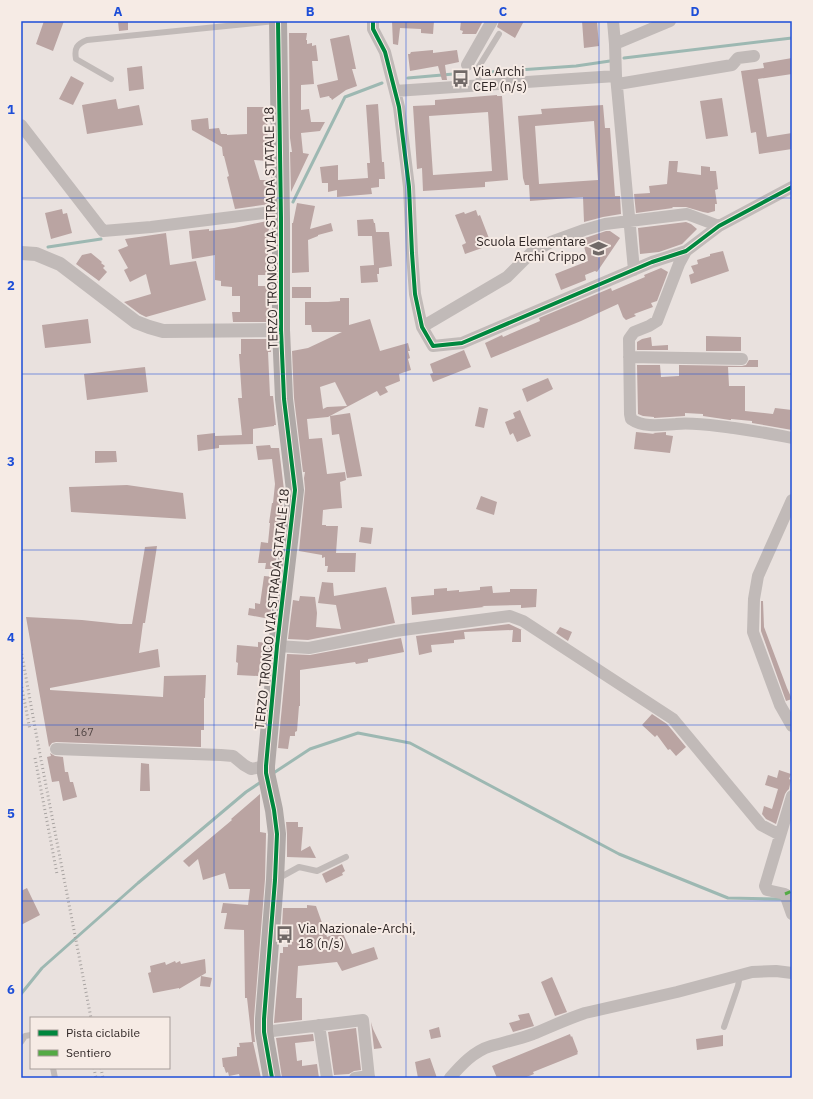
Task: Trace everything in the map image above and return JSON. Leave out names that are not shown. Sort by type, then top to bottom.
[{"type":"main road","name":"TERZO TRONCO VIA STRADA STATALE 18","points":[[272,1078],[264,1032],[264,1019],[275,880],[277,834],[266,770],[277,646],[295,490],[284,399],[281,330],[277,21]]},
{"type":"street","points":[[373,21],[373,29],[385,52],[399,107],[409,187],[415,294],[422,327],[433,346],[462,343],[652,262],[677,259]]},
{"type":"street","points":[[466,65],[492,21]]},
{"type":"street","points":[[613,21],[634,270]]},
{"type":"street","points":[[615,44],[670,21]]},
{"type":"street","points":[[395,91],[617,80],[732,65],[738,58],[754,56]]},
{"type":"street","points":[[21,125],[103,231],[151,227],[280,211]]},
{"type":"street","points":[[792,187],[719,226],[677,259],[657,321],[634,332],[629,339],[630,414],[631,419],[637,424],[707,424],[792,438]]},
{"type":"street","points":[[422,327],[507,277],[531,253],[551,242],[605,224],[687,214],[719,226]]},
{"type":"street","points":[[21,253],[36,254],[60,264],[136,322],[163,332],[281,330]]},
{"type":"street","points":[[629,357],[742,359]]},
{"type":"street","points":[[792,500],[758,576],[752,624],[753,632],[780,705],[792,726]]},
{"type":"street","points":[[277,646],[310,648],[395,631],[510,616],[523,621],[673,718],[761,825],[780,835]]},
{"type":"street","points":[[56,749],[233,756],[251,769],[266,770]]},
{"type":"street","points":[[792,796],[765,886],[767,890],[785,894],[792,914]]},
{"type":"street","points":[[450,1078],[471,1057],[490,1046],[522,1038],[585,1013],[677,992],[752,972],[776,971],[792,973]]},
{"type":"street","points":[[264,1032],[363,1020],[369,1077],[355,1078]]},
{"type":"street","points":[[319,1025],[327,1078]]},
{"type":"lane","points":[[111,79],[76,59],[75,52],[79,44],[87,40],[277,21]]},
{"type":"lane","points":[[478,86],[478,68],[499,34]]},
{"type":"lane","points":[[275,880],[299,867],[317,871],[346,857]]},
{"type":"lane","points":[[724,1027],[738,986],[740,975]]},
{"type":"lane","points":[[21,1042],[26,1036],[30,1035]]},
{"type":"building","points":[[44,21],[64,21],[53,51],[36,44]]},
{"type":"building","points":[[118,21],[128,21],[128,30],[119,31]]},
{"type":"building","points":[[392,21],[434,21],[433,34],[421,33],[421,29],[400,28],[398,45],[393,44]]},
{"type":"building","points":[[461,21],[483,21],[476,34],[462,34],[463,31],[460,30]]},
{"type":"building","points":[[499,21],[524,21],[515,38],[497,27]]},
{"type":"building","points":[[582,21],[597,21],[599,46],[584,48]]},
{"type":"building","points":[[289,33],[307,33],[307,44],[312,43],[312,46],[316,45],[318,61],[312,61],[314,84],[301,85],[301,110],[309,109],[311,122],[325,122],[320,131],[301,133],[303,153],[309,154],[291,192],[290,152],[292,152],[290,138]]},
{"type":"building","points":[[349,35],[356,69],[352,69],[357,86],[346,90],[332,100],[329,96],[320,98],[317,85],[338,80],[330,39]]},
{"type":"building","points":[[433,50],[433,53],[457,50],[459,62],[445,65],[447,80],[442,80],[438,66],[410,71],[408,54],[411,52]]},
{"type":"building","points":[[792,58],[792,74],[758,79],[767,137],[792,133],[792,149],[759,154],[756,132],[751,133],[741,71],[764,68],[763,63]]},
{"type":"building","points":[[142,66],[144,89],[129,91],[127,68]]},
{"type":"building","points":[[71,76],[84,83],[73,105],[59,99]]},
{"type":"building","points":[[497,95],[502,96],[508,180],[485,182],[485,187],[423,191],[422,168],[417,169],[413,106],[435,105],[435,100]],"holes":[[[488,112],[492,171],[433,175],[429,116]]]},
{"type":"building","points":[[722,98],[728,136],[706,139],[700,101]]},
{"type":"building","points":[[116,99],[118,109],[139,105],[143,125],[87,134],[82,105]]},
{"type":"building","points":[[378,104],[382,162],[384,162],[385,179],[379,179],[379,187],[371,188],[372,194],[337,197],[337,190],[328,192],[328,183],[322,183],[320,167],[338,165],[338,180],[368,178],[367,163],[370,163],[366,105]]},
{"type":"building","points":[[603,105],[605,128],[610,128],[615,196],[620,196],[621,214],[584,222],[583,197],[530,201],[529,185],[525,185],[523,178],[518,116],[542,114],[541,109]],"holes":[[[594,121],[598,180],[539,184],[535,126]]]},
{"type":"building","points":[[247,107],[267,107],[268,161],[254,160],[260,180],[270,180],[269,204],[235,209],[227,177],[229,176],[222,147],[192,130],[191,120],[208,118],[209,129],[219,128],[221,134],[247,134]]},
{"type":"building","points":[[669,161],[678,161],[677,172],[701,175],[701,166],[710,167],[710,171],[716,171],[718,189],[715,190],[717,204],[715,204],[715,211],[708,213],[686,207],[672,207],[673,208],[636,213],[634,194],[650,193],[649,186],[667,184]]},
{"type":"building","points":[[297,203],[315,206],[310,229],[331,223],[333,231],[318,235],[308,240],[309,272],[292,273],[292,223]]},
{"type":"building","points":[[62,209],[63,214],[67,213],[72,233],[51,239],[45,213]]},
{"type":"building","points":[[476,210],[478,216],[480,215],[490,241],[481,244],[482,248],[465,254],[462,245],[466,243],[455,215],[464,212],[465,214]]},
{"type":"building","points":[[373,219],[376,232],[389,232],[392,266],[379,268],[379,274],[377,274],[378,282],[361,283],[360,266],[374,265],[372,236],[358,236],[357,220]]},
{"type":"building","points":[[267,221],[269,230],[267,239],[268,275],[258,275],[258,286],[269,286],[269,322],[233,322],[232,312],[240,312],[240,296],[232,296],[232,287],[221,286],[221,281],[215,280],[215,255],[192,259],[189,231],[209,229],[209,231],[234,228]]},
{"type":"building","points":[[686,222],[697,229],[682,244],[659,252],[640,254],[638,228]]},
{"type":"building","points":[[610,231],[620,238],[597,272],[595,271],[585,275],[586,280],[561,290],[555,274],[588,261],[582,239]]},
{"type":"building","points":[[166,233],[170,265],[196,261],[206,300],[146,317],[124,302],[151,294],[146,274],[130,282],[124,270],[128,268],[118,250],[128,246],[125,239]]},
{"type":"building","points":[[723,251],[729,271],[691,284],[689,275],[694,273],[691,266],[698,264],[697,260],[710,256],[710,254]]},
{"type":"building","points":[[91,253],[102,262],[101,263],[105,266],[103,268],[107,272],[99,281],[76,264],[82,255]]},
{"type":"building","points":[[661,268],[668,272],[657,301],[651,303],[653,307],[634,314],[636,316],[626,320],[623,317],[618,304],[491,358],[485,343],[540,321],[539,318],[611,288],[612,291],[645,277],[644,275]]},
{"type":"building","points":[[292,287],[311,287],[311,298],[292,298]]},
{"type":"building","points":[[340,298],[349,298],[349,325],[370,319],[380,351],[408,343],[410,351],[408,351],[410,358],[408,359],[411,370],[399,374],[400,381],[385,387],[388,392],[380,396],[377,391],[328,417],[307,419],[309,439],[322,438],[327,474],[345,472],[346,480],[340,482],[342,508],[323,510],[322,525],[338,526],[336,553],[356,553],[355,572],[327,572],[328,566],[325,566],[325,557],[322,558],[322,555],[299,551],[305,489],[305,472],[303,472],[294,398],[292,351],[308,348],[342,332],[312,332],[311,325],[305,325],[305,302],[340,301]],"holes":[[[335,382],[347,406],[327,407],[323,409],[320,387]]]},
{"type":"building","points":[[88,319],[91,343],[45,348],[42,325]]},
{"type":"building","points":[[706,336],[741,337],[741,351],[706,351]]},
{"type":"building","points":[[651,337],[652,346],[668,345],[668,350],[637,350],[637,342]]},
{"type":"building","points":[[241,339],[271,339],[271,352],[268,352],[270,396],[273,396],[276,425],[253,429],[253,444],[219,445],[219,448],[198,451],[197,435],[215,433],[215,436],[242,435],[238,398],[242,398],[239,354],[241,354]]},
{"type":"building","points":[[464,350],[471,367],[433,382],[430,374],[433,373],[430,364]]},
{"type":"building","points":[[749,360],[758,360],[758,367],[728,367],[729,386],[745,386],[745,411],[773,414],[775,408],[792,410],[792,430],[752,423],[752,421],[730,420],[703,416],[703,414],[685,413],[685,416],[654,418],[638,414],[637,365],[660,365],[661,377],[679,376],[679,365],[742,366],[746,365]]},
{"type":"building","points":[[145,367],[148,392],[87,400],[84,374]]},
{"type":"building","points":[[548,378],[553,389],[527,402],[522,389]]},
{"type":"building","points":[[479,407],[488,409],[484,428],[475,426]]},
{"type":"building","points":[[520,410],[531,436],[517,442],[513,433],[510,435],[505,422],[515,418],[513,413]]},
{"type":"building","points":[[350,413],[362,476],[347,478],[339,434],[332,435],[330,416]]},
{"type":"building","points":[[636,432],[655,434],[653,433],[666,432],[666,435],[673,436],[670,453],[634,449]]},
{"type":"building","points":[[270,445],[271,448],[279,448],[284,490],[275,569],[265,569],[266,563],[258,563],[261,542],[268,543],[269,523],[275,484],[272,459],[258,460],[256,446]]},
{"type":"building","points":[[95,451],[116,451],[117,462],[95,463]]},
{"type":"building","points":[[127,485],[183,493],[186,519],[71,512],[69,487]]},
{"type":"building","points":[[481,496],[497,502],[494,515],[476,509]]},
{"type":"building","points":[[361,527],[373,528],[371,544],[359,542]]},
{"type":"building","points":[[157,546],[139,653],[158,649],[160,667],[50,688],[50,690],[163,697],[164,676],[206,675],[204,730],[201,730],[201,747],[56,742],[52,743],[49,747],[26,617],[132,624],[145,547]]},
{"type":"building","points":[[264,576],[274,577],[270,619],[248,615],[249,608],[255,609],[255,603],[260,604]]},
{"type":"building","points":[[322,582],[333,583],[334,596],[386,587],[395,623],[308,640],[288,639],[293,600],[299,601],[300,596],[315,597],[317,613],[316,627],[341,629],[336,605],[318,603]]},
{"type":"building","points":[[492,586],[493,593],[510,592],[510,589],[537,589],[536,607],[521,608],[521,605],[482,606],[484,607],[412,615],[411,597],[434,595],[434,589],[447,588],[447,591],[459,590],[459,592],[480,590],[480,587]]},
{"type":"building","points":[[761,601],[763,601],[764,627],[792,699],[786,701],[761,631]]},
{"type":"building","points":[[509,624],[522,630],[521,642],[512,642],[513,630],[464,632],[465,639],[454,640],[454,643],[431,645],[432,652],[419,655],[416,636]]},
{"type":"building","points":[[560,627],[572,632],[568,641],[556,633]]},
{"type":"building","points":[[401,638],[404,652],[368,659],[368,662],[356,664],[355,662],[300,670],[300,706],[297,731],[295,732],[295,736],[290,736],[288,749],[278,748],[287,654],[310,655]]},
{"type":"building","points":[[258,642],[267,643],[265,660],[262,660],[262,666],[260,666],[258,676],[237,675],[237,645],[258,647]]},
{"type":"building","points":[[652,714],[667,724],[686,747],[676,756],[670,749],[668,750],[657,735],[655,737],[642,725]]},
{"type":"building","points":[[50,753],[55,756],[63,757],[65,772],[68,772],[70,782],[73,782],[77,797],[63,801],[59,781],[52,782],[47,757],[51,756]]},
{"type":"building","points":[[141,763],[149,764],[150,791],[140,791]]},
{"type":"building","points":[[779,770],[791,774],[789,779],[791,780],[776,824],[766,819],[762,814],[764,806],[772,809],[778,789],[765,785],[768,775],[777,778]]},
{"type":"building","points":[[260,794],[260,832],[266,833],[265,879],[254,1018],[255,1042],[253,1042],[261,1078],[240,1078],[239,1074],[229,1076],[228,1072],[226,1073],[223,1067],[222,1058],[237,1056],[237,1047],[240,1047],[239,1043],[252,1042],[247,998],[245,998],[244,930],[224,929],[227,913],[221,913],[223,903],[248,905],[250,889],[229,889],[225,873],[203,880],[198,859],[189,867],[183,861],[232,820],[231,819]]},
{"type":"building","points":[[286,822],[298,822],[298,827],[303,827],[301,851],[310,846],[316,858],[287,857]]},
{"type":"building","points":[[342,864],[345,871],[342,873],[343,875],[326,883],[322,874]]},
{"type":"building","points":[[27,888],[40,915],[21,925],[21,891]]},
{"type":"building","points":[[307,905],[316,906],[327,937],[342,931],[352,954],[374,947],[378,959],[342,971],[337,962],[298,966],[296,998],[302,998],[302,1020],[274,1023],[280,953],[283,953],[283,947],[288,947],[287,927],[282,927],[283,908],[307,908]]},
{"type":"building","points":[[205,959],[206,973],[179,989],[153,993],[148,973],[151,972],[150,966],[165,962],[166,965],[175,961],[176,963],[180,961],[181,964]]},
{"type":"building","points":[[201,976],[212,978],[210,987],[200,986]]},
{"type":"building","points":[[552,977],[567,1012],[555,1016],[541,982]]},
{"type":"building","points":[[529,1013],[534,1026],[513,1032],[509,1023],[520,1020],[518,1015]]},
{"type":"building","points":[[371,1022],[373,1029],[382,1048],[374,1049]]},
{"type":"building","points":[[439,1027],[441,1037],[431,1039],[429,1030]]},
{"type":"building","points":[[356,1028],[361,1070],[354,1071],[349,1074],[334,1075],[328,1032]]},
{"type":"building","points":[[313,1034],[314,1041],[295,1043],[297,1061],[302,1060],[302,1066],[317,1064],[319,1078],[282,1078],[276,1038]]},
{"type":"building","points":[[570,1034],[578,1054],[533,1072],[534,1074],[524,1078],[497,1078],[492,1066]]},
{"type":"building","points":[[723,1035],[723,1046],[697,1050],[696,1039]]},
{"type":"building","points":[[430,1058],[437,1078],[418,1078],[415,1062]]},
{"type":"waterway","points":[[624,58],[792,38]]},
{"type":"waterway","points":[[490,72],[576,66],[610,61]]},
{"type":"waterway","points":[[408,78],[465,73]]},
{"type":"waterway","points":[[293,202],[345,97],[382,83]]},
{"type":"waterway","points":[[48,247],[101,239]]},
{"type":"waterway","points":[[272,774],[310,749],[358,733],[410,743],[619,854],[728,898],[781,899]]},
{"type":"waterway","points":[[21,994],[42,968],[138,883],[246,792],[261,782]]},
{"type":"railway","points":[[21,650],[91,1017]]},
{"type":"railway","points":[[21,683],[30,730]]},
{"type":"railway","points":[[35,758],[57,874]]},
{"type":"railway","points":[[94,1069],[96,1078]]},
{"type":"railway","points":[[101,1069],[103,1078]]},
{"type":"marked path","points":[[785,894],[792,891]]},
{"type":"cycle path","points":[[272,1078],[264,1032],[264,1019],[275,880],[277,834],[266,766],[277,646],[295,490],[284,399],[281,330],[278,21]]},
{"type":"cycle path","points":[[373,21],[373,29],[385,52],[399,107],[409,187],[415,294],[422,327],[433,346],[462,343],[652,262],[686,251],[719,226],[792,187]]},
{"type":"place","name":"Via Archi CEP (n/s)","points":[[460,78]]},
{"type":"place","name":"Scuola Elementare Archi Crippo","points":[[599,248]]},
{"type":"place","name":"Via Nazionale-Archi, 18 (n/s)","points":[[285,935]]}]
